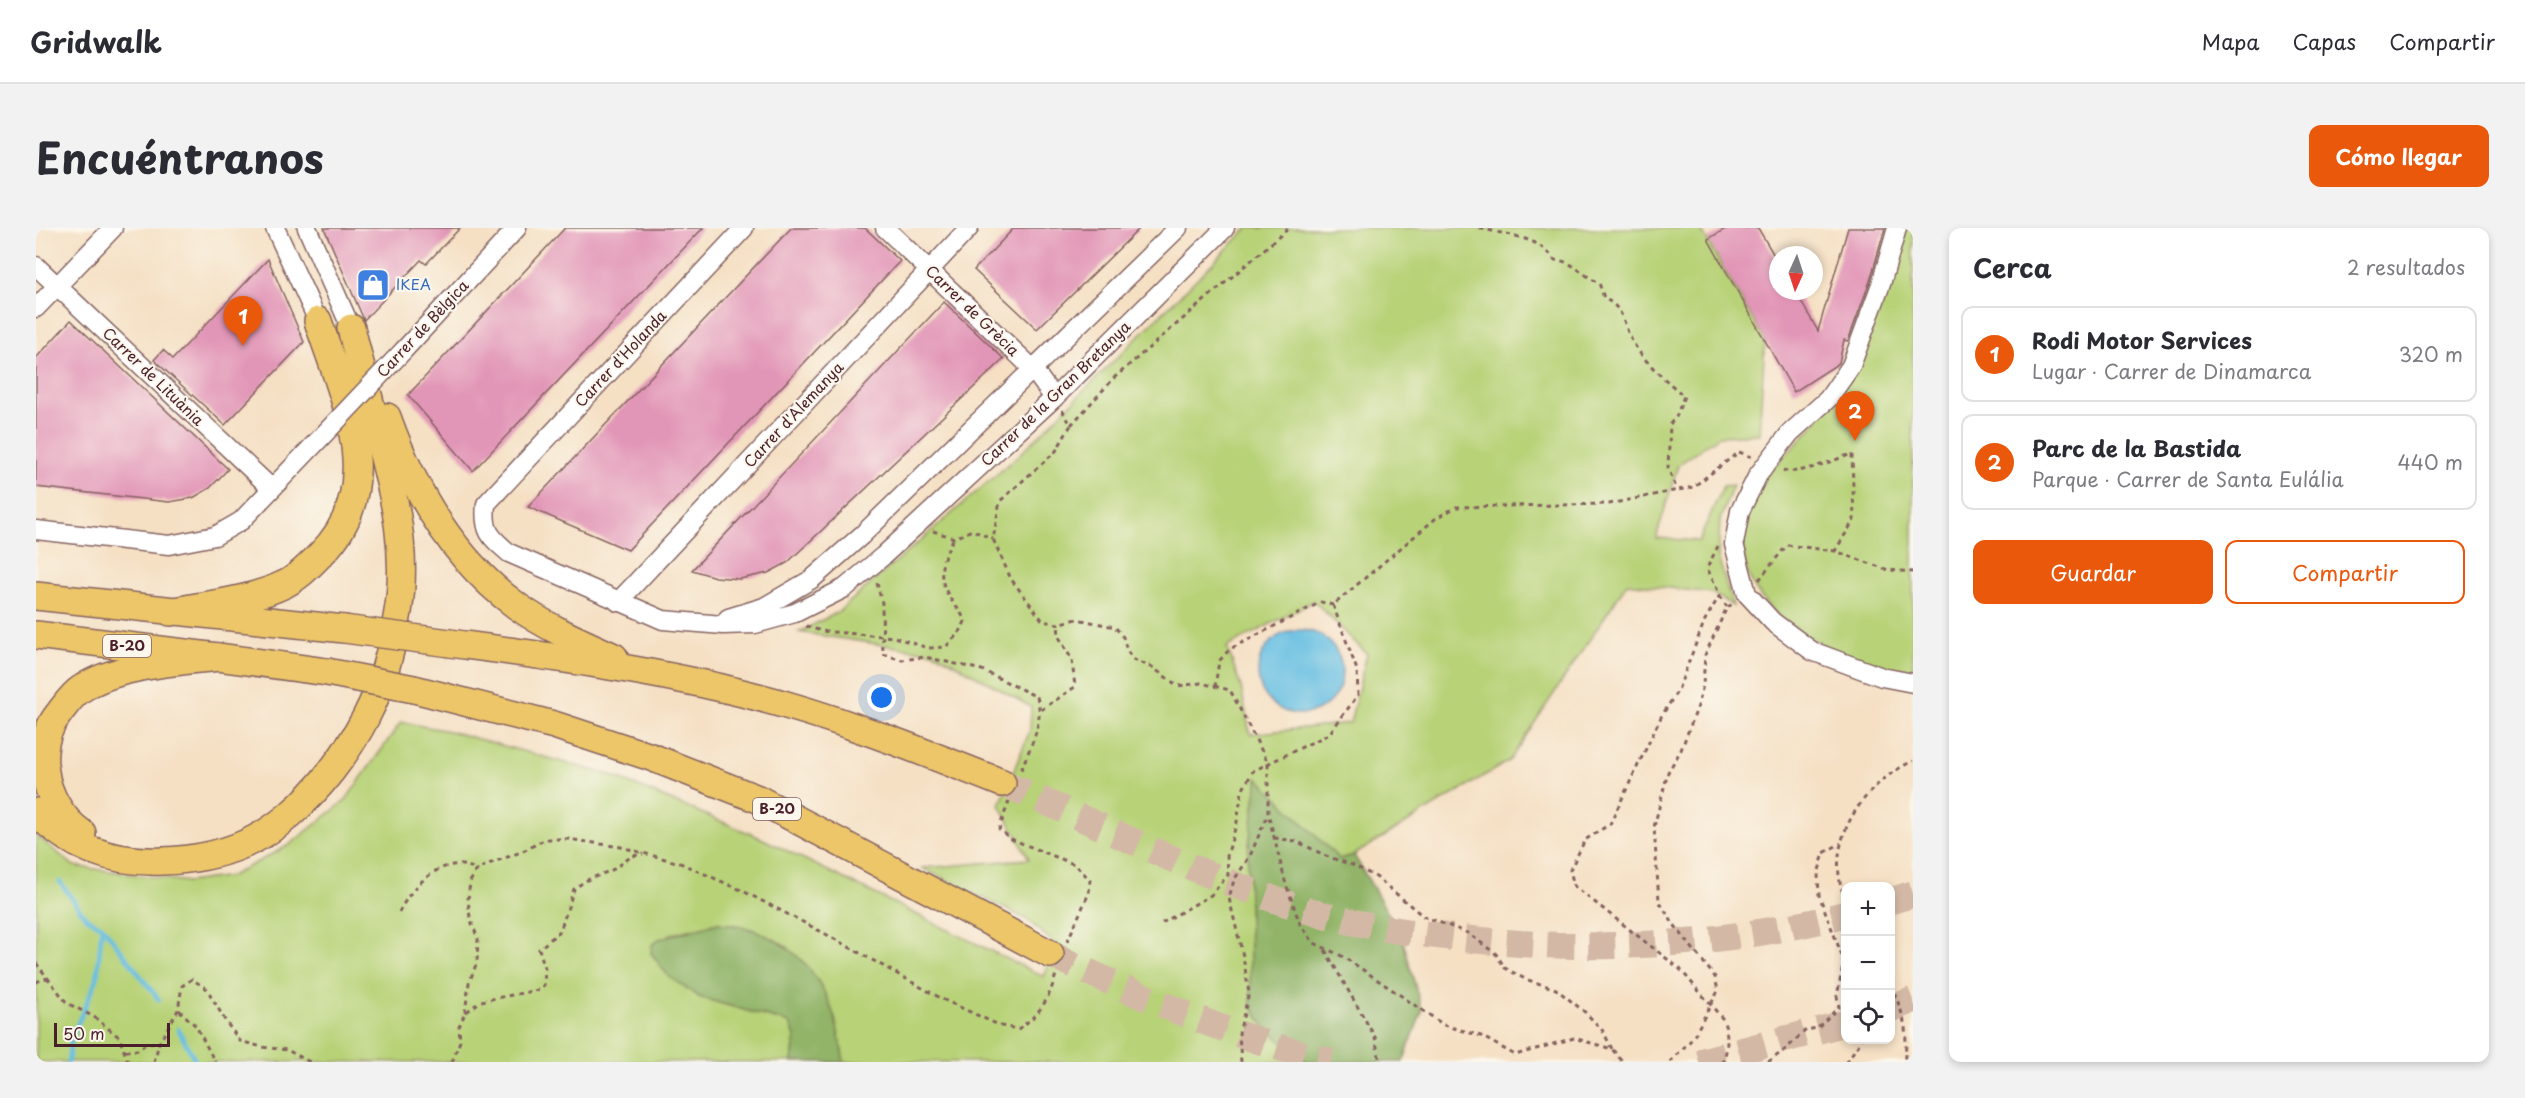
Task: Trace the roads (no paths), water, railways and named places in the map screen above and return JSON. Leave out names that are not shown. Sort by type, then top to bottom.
[{"type":"highway","points":[[318,321],[379,440]]},
{"type":"highway","points":[[170,612],[249,596],[285,584],[302,573],[340,533],[356,492],[357,467],[354,430],[318,321]]},
{"type":"highway","points":[[36,812],[61,833],[100,854],[140,863],[183,861],[216,855],[244,845],[290,816],[317,787],[359,729],[386,667],[398,612],[399,521],[393,488],[351,328]]},
{"type":"highway","points":[[351,328],[391,427],[416,481],[457,549],[482,579],[518,607],[576,639],[651,673]]},
{"type":"highway","points":[[36,596],[345,629],[651,673],[735,691],[819,715],[1011,784]]},
{"type":"highway","name":"B-20","points":[[36,635],[327,672],[414,689],[554,724],[651,757],[758,799],[1058,956]]},
{"type":"highway","points":[[165,861],[117,849],[91,838],[68,821],[54,801],[46,781],[43,755],[48,732],[66,703],[80,689],[94,681],[126,671],[218,657]]},
{"type":"street","points":[[36,308],[113,228]]},
{"type":"street","points":[[275,228],[318,321]]},
{"type":"street","points":[[307,228],[351,328]]},
{"type":"street","name":"Carrer de Bèlgica","points":[[36,530],[144,543],[184,543],[228,530],[241,521],[517,228]]},
{"type":"street","name":"Carrer d'Holanda","points":[[497,490],[744,228]]},
{"type":"street","name":"Carrer de Grècia","points":[[885,228],[1032,368],[1054,398]]},
{"type":"street","name":"Carrer d'Alemanya","points":[[618,602],[969,228]]},
{"type":"street","name":"Carrer de la Gran Bretanya","points":[[706,625],[764,607],[812,579],[862,534],[1178,228]]},
{"type":"street","name":"Carrer de la Gran Bretanya","points":[[497,490],[486,504],[484,520],[491,538],[509,553],[618,602],[663,620],[706,625],[755,624],[795,613],[845,588],[877,561],[1054,398],[1225,228]]},
{"type":"street","points":[[1897,228],[1881,284],[1851,366],[1828,399],[1790,432],[1758,475],[1740,511],[1734,544],[1747,594],[1773,622],[1812,651],[1882,678],[1913,683]]},
{"type":"street","name":"Carrer de Lituània","points":[[36,266],[271,488]]},
{"type":"street","points":[[862,534],[877,561]]},
{"type":"water","points":[[1300,630],[1316,633],[1330,642],[1339,656],[1342,672],[1339,688],[1330,702],[1316,711],[1300,714],[1284,711],[1270,702],[1261,688],[1258,672],[1261,656],[1270,642],[1284,633]]},
{"type":"waterway","points":[[60,882],[86,918],[102,926],[159,1000]]},
{"type":"waterway","points":[[68,1062],[71,1039],[97,979],[102,926]]},
{"type":"waterway","points":[[178,1029],[196,1062]]},
{"type":"tunnel","points":[[1002,783],[1188,866],[1264,896],[1321,914],[1394,930],[1499,942],[1599,946],[1699,940],[1748,934],[1841,915]]},
{"type":"tunnel","points":[[1895,899],[1913,894]]},
{"type":"tunnel","points":[[1050,954],[1188,1015],[1259,1041],[1331,1062]]},
{"type":"tunnel","points":[[1895,1007],[1913,1000]]},
{"type":"tunnel","points":[[1699,1062],[1841,1024]]},
{"type":"place","name":"IKEA","points":[[373,285]]},
{"type":"place","name":"Rodi Motor Services","points":[[243,346]]},
{"type":"place","name":"Parc de la Bastida","points":[[1855,441]]}]
